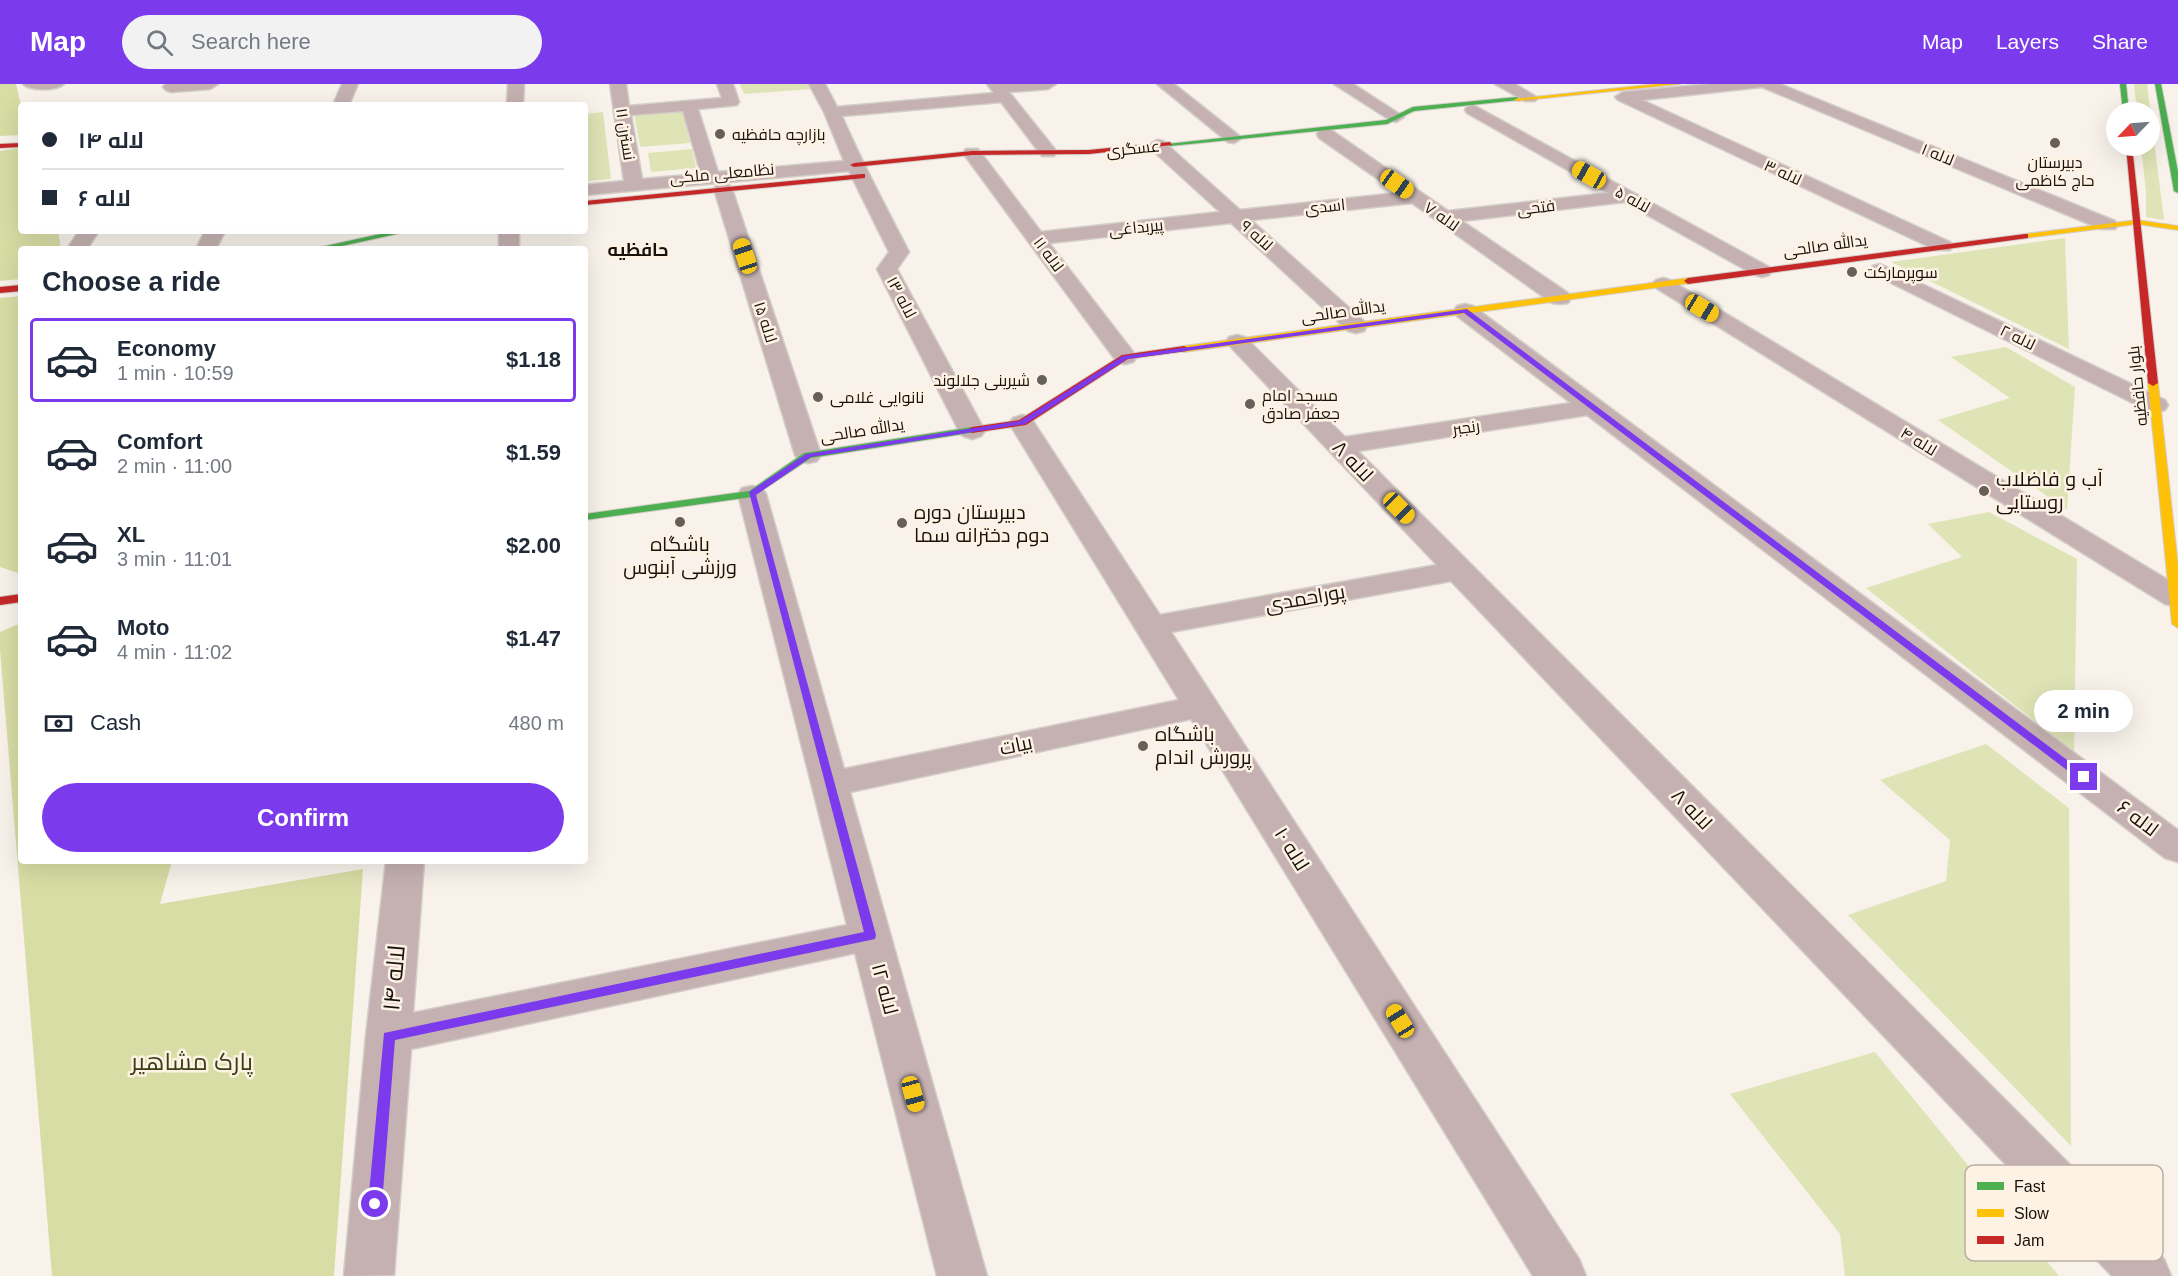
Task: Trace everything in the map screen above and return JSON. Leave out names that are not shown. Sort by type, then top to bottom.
[{"type":"street","points":[[31,85],[56,84]]},
{"type":"street","points":[[169,89],[210,84]]},
{"type":"street","points":[[342,102],[350,84]]},
{"type":"street","points":[[515,102],[516,84]]},
{"type":"street","name":"نسترن ۱۱","points":[[618,84],[634,185]]},
{"type":"street","points":[[623,111],[731,102],[725,84]]},
{"type":"street","points":[[817,84],[858,170]]},
{"type":"street","points":[[832,112],[1048,84]]},
{"type":"street","points":[[1165,84],[1234,138]]},
{"type":"street","points":[[1342,84],[1396,117]]},
{"type":"street","points":[[1503,84],[1530,98]]},
{"type":"street","name":"عسگری","points":[[588,190],[634,185],[671,188],[717,184],[858,170],[972,153],[1089,152],[1234,138],[1387,122],[1413,109],[1677,84]]},
{"type":"street","points":[[1618,90],[1756,84]]},
{"type":"street","name":"لاله ۱","points":[[1767,84],[2108,225]]},
{"type":"street","points":[[2123,84],[2125,102]]},
{"type":"street","points":[[2158,84],[2178,191]]},
{"type":"street","points":[[1000,90],[1048,152]]},
{"type":"street","name":"لاله ۳","points":[[1618,90],[1943,246]]},
{"type":"street","name":"لاله ۱۵","points":[[689,106],[808,455]]},
{"type":"street","name":"لاله ۵","points":[[1473,110],[1762,270]]},
{"type":"street","name":"لاله ۷","points":[[1325,134],[1560,298]]},
{"type":"street","points":[[0,146],[18,144]]},
{"type":"street","name":"لاله ۹","points":[[1157,145],[1356,326]]},
{"type":"street","name":"لاله ۱۱","points":[[972,153],[1125,357]]},
{"type":"street","name":"بلوار حافظیه","points":[[2130,156],[2178,624]]},
{"type":"street","name":"لاله ۱۳","points":[[858,170],[899,252],[887,269],[972,430]]},
{"type":"street","name":"نظامعلی ملکی","points":[[588,202],[671,188]]},
{"type":"street","name":"اسدی","points":[[1236,216],[1415,196]]},
{"type":"street","name":"فتحی","points":[[1444,217],[1628,196]]},
{"type":"street","name":"پیربداغی","points":[[1037,238],[1236,216]]},
{"type":"street","name":"یدالله صالحی","points":[[588,517],[752,494],[808,455],[1022,423],[1125,357],[2108,225],[2137,222],[2178,228]]},
{"type":"street","points":[[331,246],[391,234]]},
{"type":"street","name":"لاله ۲","points":[[1880,270],[2156,405]]},
{"type":"street","name":"لاله ۴","points":[[1663,284],[2176,598]]},
{"type":"street","points":[[0,290],[18,288]]},
{"type":"street","name":"لاله ۶","points":[[1465,311],[2178,849]]},
{"type":"street","name":"لاله ۸","points":[[1237,342],[2038,1165]]},
{"type":"street","name":"رنجبر","points":[[1338,446],[1593,408]]},
{"type":"street","name":"لاله ۱۰","points":[[1022,423],[1561,1276]]},
{"type":"street","name":"لاله ۱۲","points":[[752,494],[962,1276]]},
{"type":"street","name":"پوراحمدی","points":[[1151,626],[1460,570]]},
{"type":"street","points":[[0,601],[18,598]]},
{"type":"street","name":"بیات","points":[[830,784],[1202,706]]},
{"type":"street","name":"لاله ۱۴","points":[[369,1275],[405,864]]},
{"type":"street","points":[[388,1036],[870,935]]},
{"type":"street","name":"لاله ۸","points":[[2131,1261],[2146,1276]]},
{"type":"green space","points":[[0,84],[16,84],[20,102],[18,102],[18,135],[0,136]]},
{"type":"green space","points":[[740,84],[808,84],[811,89],[744,94]]},
{"type":"green space","points":[[2134,84],[2147,84],[2149,102],[2136,102]]},
{"type":"green space","points":[[682,109],[690,143],[640,147],[634,113]]},
{"type":"green space","points":[[603,112],[611,179],[588,181],[588,114]]},
{"type":"green space","points":[[18,148],[18,234],[58,234],[60,246],[18,246],[18,279],[0,281],[0,151]]},
{"type":"green space","points":[[692,149],[696,168],[651,172],[648,153]]},
{"type":"green space","points":[[2142,156],[2156,156],[2164,220],[2146,217]]},
{"type":"green space","points":[[2065,238],[2069,349],[1891,262]]},
{"type":"green space","points":[[18,296],[18,573],[0,567],[0,298]]},
{"type":"green space","points":[[2006,347],[2075,387],[2067,510],[1938,420],[2010,398],[1951,357]]},
{"type":"green space","points":[[1989,512],[2077,559],[2074,752],[1866,588],[1962,557],[1928,524]]},
{"type":"green space","name":"پارک مشاهیر","points":[[18,624],[18,864],[171,864],[160,904],[363,869],[334,1276],[52,1276],[0,650],[0,632]]},
{"type":"green space","points":[[1986,744],[2069,808],[2071,1146],[1848,915],[1946,881],[1950,840],[1880,780]]},
{"type":"green space","points":[[1875,1052],[1968,1165],[1965,1165],[1965,1261],[2047,1261],[2059,1276],[1845,1276],[1840,1234],[1730,1094]]},
{"type":"traffic: fast","points":[[2123,84],[2125,102]]},
{"type":"traffic: fast","points":[[2158,84],[2178,191]]},
{"type":"traffic: fast","points":[[1170,144],[1387,122],[1413,109],[1517,99]]},
{"type":"traffic: fast","points":[[331,246],[391,234]]},
{"type":"traffic: fast","points":[[588,517],[752,494],[808,455],[972,430]]},
{"type":"traffic: slow","points":[[1517,99],[1677,84]]},
{"type":"traffic: slow","points":[[2025,236],[2137,222],[2178,228]]},
{"type":"traffic: slow","points":[[1184,349],[1688,281]]},
{"type":"traffic: slow","points":[[2153,383],[2178,624]]},
{"type":"traffic: jam","points":[[854,165],[972,153],[1089,152],[1170,144]]},
{"type":"traffic: jam","points":[[0,146],[18,145]]},
{"type":"traffic: jam","points":[[2130,156],[2153,383]]},
{"type":"traffic: jam","points":[[588,203],[862,176]]},
{"type":"traffic: jam","points":[[1688,281],[2025,236]]},
{"type":"traffic: jam","points":[[0,290],[18,288]]},
{"type":"traffic: jam","points":[[972,430],[1022,423],[1125,357],[1184,349]]},
{"type":"traffic: jam","points":[[0,601],[18,598]]},
{"type":"place","name":"بازارچه حافظیه","points":[[720,134]]},
{"type":"place","name":"دبیرستان حاج کاظمی","points":[[2055,143]]},
{"type":"place","name":"سوپرمارکت","points":[[1852,272]]},
{"type":"place","name":"شیرینی جلالوند","points":[[1042,380]]},
{"type":"place","name":"نانوایی غلامی","points":[[818,397]]},
{"type":"place","name":"مسجد امام جعفر صادق","points":[[1250,404]]},
{"type":"place","name":"آب و فاضلاب روستایی","points":[[1984,491]]},
{"type":"place","name":"باشگاه ورزشی آبنوس","points":[[680,522]]},
{"type":"place","name":"دبیرستان دوره دوم دخترانه سما","points":[[902,523]]},
{"type":"place","name":"باشگاه پرورش اندام","points":[[1143,746]]},
{"type":"district","name":"حافظیه","points":[[638,250]]},
{"type":"route","points":[[375,1204],[388,1036],[870,935],[752,494],[808,455],[1022,423],[1125,357],[1465,311],[2084,777]]}]
